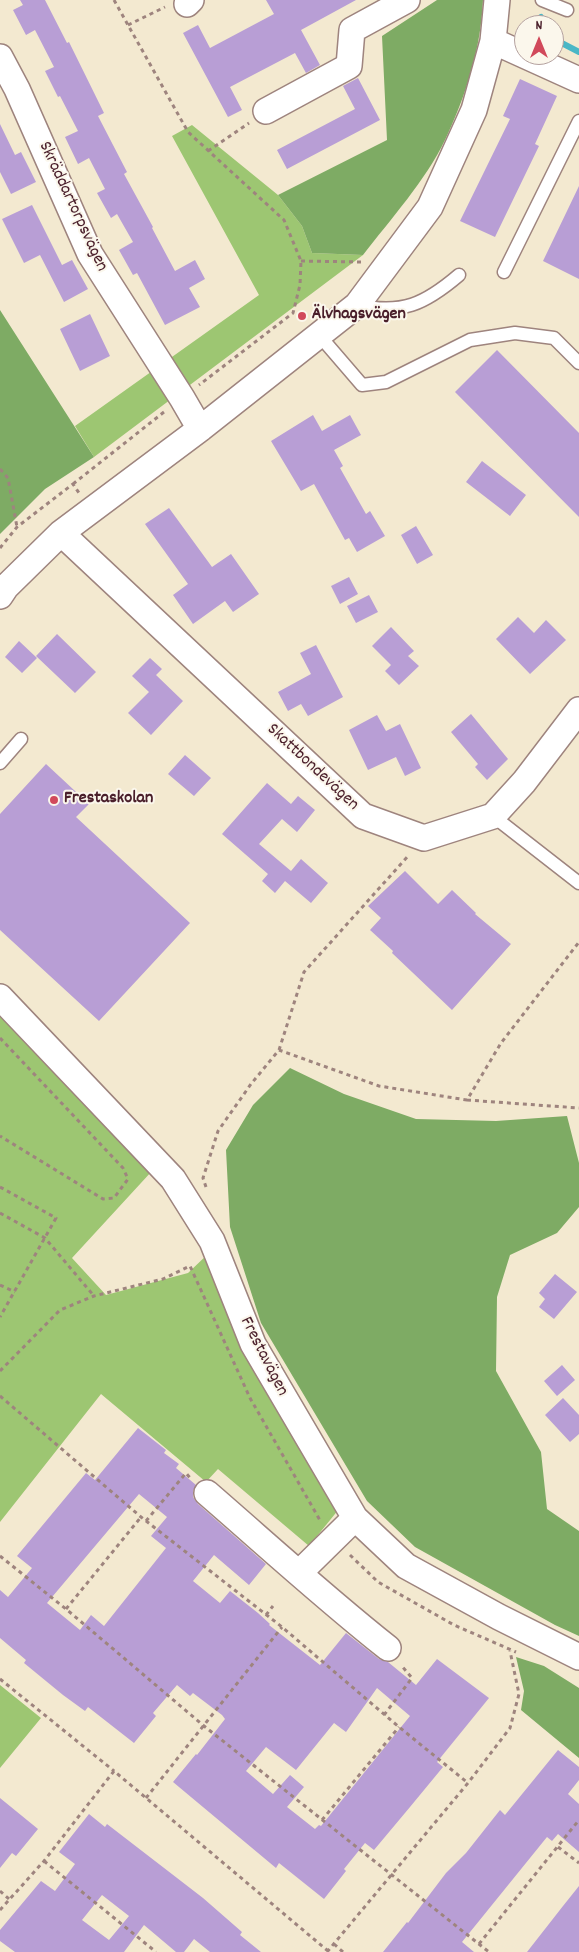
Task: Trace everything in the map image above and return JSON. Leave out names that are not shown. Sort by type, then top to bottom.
[{"type":"street","points":[[266,111],[350,66],[352,30],[407,0]]},
{"type":"street","points":[[0,596],[6,587],[62,533],[200,429],[357,305],[430,207],[474,110],[493,41],[497,0]]},
{"type":"street","points":[[493,41],[579,80]]},
{"type":"street","name":"Skräddartorpsvägen","points":[[0,57],[17,89],[90,254],[200,429]]},
{"type":"street","name":"Skattbondevägen","points":[[62,533],[363,816],[424,838]]},
{"type":"street","points":[[424,838],[493,816],[524,782],[579,710]]},
{"type":"street","name":"Frestavägen","points":[[0,997],[173,1179],[212,1240],[253,1344],[355,1518],[406,1566],[499,1617],[579,1657]]},
{"type":"street","points":[[207,1493],[300,1572],[348,1617],[388,1648]]},
{"type":"street","points":[[300,1572],[355,1518]]},
{"type":"lane","points":[[542,0],[567,10]]},
{"type":"lane","points":[[504,272],[579,121]]},
{"type":"lane","points":[[357,305],[378,310],[410,306],[437,294],[459,275]]},
{"type":"lane","points":[[319,335],[362,385],[386,382],[470,340],[515,333],[554,338],[579,363]]},
{"type":"lane","points":[[0,763],[21,739]]},
{"type":"lane","points":[[493,816],[579,883]]},
{"type":"path","points":[[0,548],[17,526],[293,313],[300,285],[301,261],[284,220],[188,132],[114,0]]},
{"type":"path","points":[[128,25],[169,5],[189,2]]},
{"type":"path","points":[[208,151],[266,111]]},
{"type":"path","points":[[301,261],[362,261],[369,265]]},
{"type":"path","points":[[0,469],[8,478],[17,526]]},
{"type":"path","points":[[73,484],[91,510]]},
{"type":"path","points":[[208,1194],[203,1178],[218,1131],[251,1084],[279,1050],[304,972],[424,838]]},
{"type":"path","points":[[467,1100],[501,1043],[579,942]]},
{"type":"path","points":[[0,1038],[123,1168],[128,1179],[114,1198],[103,1199],[0,1136]]},
{"type":"path","points":[[279,1050],[379,1086],[467,1100],[579,1108]]},
{"type":"path","points":[[0,1187],[56,1218],[0,1317]]},
{"type":"path","points":[[0,1213],[45,1238],[94,1296]]},
{"type":"path","points":[[0,1371],[60,1310],[94,1296],[163,1279],[190,1266],[250,1398],[319,1519],[334,1538],[378,1582],[454,1625],[518,1653]]},
{"type":"path","points":[[0,1284],[15,1292]]},
{"type":"path","points":[[0,1396],[141,1518],[282,1627],[468,1783]]},
{"type":"path","points":[[146,1521],[186,1473]]},
{"type":"path","points":[[66,1609],[141,1518]]},
{"type":"path","points":[[0,1556],[66,1609],[204,1726],[489,1952]]},
{"type":"path","points":[[266,1615],[273,1606]]},
{"type":"path","points":[[146,1798],[282,1627]]},
{"type":"path","points":[[384,1714],[412,1678],[388,1648]]},
{"type":"path","points":[[0,1679],[114,1771],[327,1951],[468,1783],[510,1728],[519,1694],[510,1651]]},
{"type":"path","points":[[322,1820],[399,1727]]},
{"type":"path","points":[[0,1910],[44,1861],[114,1771]]},
{"type":"path","points":[[479,1944],[579,1820]]},
{"type":"path","points":[[558,1847],[579,1863]]},
{"type":"path","points":[[44,1861],[156,1952]]},
{"type":"path","points":[[0,1891],[9,1898]]},
{"type":"path","points":[[334,1944],[344,1952]]},
{"type":"green space","points":[[437,0],[483,0],[476,54],[460,106],[445,140],[418,185],[363,255],[312,253],[302,226],[278,195],[387,140],[382,36]]},
{"type":"green space","points":[[192,125],[278,195],[302,226],[312,253],[363,255],[94,457],[75,426],[259,295],[172,136]]},
{"type":"green space","points":[[0,310],[94,457],[45,489],[0,534]]},
{"type":"green space","points":[[0,1014],[152,1171],[72,1258],[106,1295],[188,1273],[209,1253],[339,1509],[309,1546],[218,1469],[206,1482],[101,1394],[0,1522]]},
{"type":"green space","points":[[290,1068],[344,1094],[416,1119],[496,1121],[567,1116],[579,1163],[579,1207],[557,1233],[510,1255],[497,1297],[496,1371],[541,1452],[547,1509],[579,1531],[579,1636],[555,1625],[415,1547],[367,1501],[261,1323],[230,1227],[226,1150],[253,1105]]},
{"type":"green space","points":[[516,1657],[544,1666],[579,1688],[579,1758],[521,1710],[524,1691]]},
{"type":"green space","points":[[0,1685],[41,1718],[0,1768]]},
{"type":"building","points":[[20,0],[45,0],[67,43],[69,42],[104,113],[98,116],[127,172],[124,174],[175,271],[195,260],[205,279],[189,288],[200,307],[165,325],[137,273],[133,275],[119,250],[133,242],[117,214],[111,218],[97,193],[105,189],[89,158],[78,164],[65,137],[78,131],[45,71],[54,67],[35,30],[26,35],[13,10],[23,5]]},
{"type":"building","points":[[266,0],[356,0],[301,30],[320,65],[306,73],[295,53],[230,87],[242,110],[228,117],[183,33],[198,25],[210,48],[274,14]]},
{"type":"building","points":[[358,78],[380,120],[287,169],[277,150],[355,109],[343,86]]},
{"type":"building","points":[[520,79],[557,96],[535,144],[539,146],[495,237],[460,221],[510,119],[503,116]]},
{"type":"building","points":[[0,124],[15,155],[21,152],[36,182],[11,194],[0,172]]},
{"type":"building","points":[[579,186],[579,279],[543,261]]},
{"type":"building","points":[[32,205],[62,265],[72,260],[88,289],[64,302],[40,255],[24,263],[2,219]]},
{"type":"building","points":[[90,314],[110,356],[80,371],[60,329]]},
{"type":"building","points":[[497,350],[579,433],[579,517],[455,392]]},
{"type":"building","points":[[313,415],[322,431],[350,415],[361,435],[334,450],[343,466],[340,468],[366,514],[370,511],[385,536],[357,552],[349,538],[345,540],[314,484],[301,491],[271,441]]},
{"type":"building","points":[[482,461],[526,495],[510,516],[466,482]]},
{"type":"building","points":[[169,508],[212,567],[231,554],[259,594],[233,612],[225,601],[193,624],[173,595],[188,584],[145,524]]},
{"type":"building","points":[[416,526],[433,555],[417,564],[401,535]]},
{"type":"building","points":[[349,577],[358,594],[340,604],[331,586]]},
{"type":"building","points":[[369,595],[378,612],[356,623],[347,606]]},
{"type":"building","points":[[518,617],[534,633],[546,620],[566,640],[530,674],[496,639]]},
{"type":"building","points":[[391,627],[414,651],[408,656],[419,666],[399,685],[385,671],[391,665],[372,646]]},
{"type":"building","points":[[57,634],[96,672],[75,693],[36,656]]},
{"type":"building","points":[[19,641],[37,658],[22,673],[5,657]]},
{"type":"building","points":[[316,645],[343,697],[308,716],[301,704],[288,711],[278,692],[311,674],[300,653]]},
{"type":"building","points":[[150,658],[162,669],[156,675],[183,701],[151,735],[128,713],[149,692],[132,676]]},
{"type":"building","points":[[471,714],[508,759],[487,780],[475,767],[478,764],[451,732]]},
{"type":"building","points":[[377,715],[386,731],[400,724],[421,768],[405,776],[396,757],[368,770],[349,730]]},
{"type":"building","points":[[185,755],[211,778],[194,796],[168,774]]},
{"type":"building","points":[[46,764],[89,804],[76,817],[190,923],[99,1021],[0,930],[0,814]]},
{"type":"building","points":[[267,783],[291,804],[298,796],[315,810],[297,832],[282,819],[259,844],[291,871],[301,859],[328,883],[311,903],[285,881],[275,893],[262,881],[268,874],[222,834]]},
{"type":"building","points":[[405,871],[438,904],[452,890],[475,914],[511,944],[452,1010],[370,930],[381,918],[368,906]]},
{"type":"building","points":[[555,1274],[577,1292],[554,1319],[539,1307],[545,1299],[539,1293]]},
{"type":"building","points":[[562,1365],[575,1380],[557,1396],[544,1381]]},
{"type":"building","points":[[563,1398],[579,1415],[579,1434],[570,1442],[545,1415]]},
{"type":"building","points":[[138,1428],[166,1450],[164,1453],[179,1464],[176,1468],[196,1485],[193,1497],[198,1504],[266,1564],[249,1585],[214,1555],[193,1581],[220,1603],[230,1591],[320,1665],[346,1633],[379,1659],[388,1662],[416,1685],[437,1659],[489,1698],[437,1762],[443,1767],[374,1850],[365,1843],[344,1869],[346,1871],[324,1899],[279,1863],[276,1868],[173,1782],[225,1719],[222,1715],[193,1693],[190,1696],[177,1685],[153,1713],[156,1716],[134,1743],[88,1707],[85,1711],[63,1695],[24,1663],[26,1660],[0,1638],[0,1590],[8,1597],[32,1568],[17,1556],[86,1473],[95,1480]],"holes":[[[139,1494],[167,1517],[151,1536],[166,1548],[104,1626],[91,1615],[80,1630],[47,1603]],[[377,1688],[410,1716],[321,1826],[319,1825],[315,1829],[287,1807],[304,1787],[290,1775],[273,1794],[246,1771],[266,1747],[296,1770],[334,1723],[346,1732]]]},
{"type":"building","points":[[558,1750],[579,1767],[579,1780],[568,1794],[579,1804],[579,1852],[558,1834],[552,1841],[547,1837],[462,1942],[474,1952],[383,1952],[446,1873],[466,1853],[500,1810],[505,1815]]},
{"type":"building","points":[[0,1798],[38,1829],[16,1856],[12,1853],[0,1868]]},
{"type":"building","points":[[89,1814],[105,1827],[107,1824],[203,1898],[242,1932],[240,1935],[261,1952],[210,1952],[194,1939],[184,1952],[176,1952],[144,1925],[124,1952],[15,1952],[0,1941],[0,1930],[41,1881],[55,1891],[75,1864],[59,1852]],"holes":[[[102,1895],[129,1916],[109,1940],[82,1920]]]},
{"type":"building","points":[[579,1886],[579,1952],[527,1952],[563,1906]]},
{"type":"waterway","points":[[564,44],[579,52]]},
{"type":"place","name":"Älvhagsvägen","points":[[302,316]]},
{"type":"place","name":"Frestaskolan","points":[[54,800]]}]
